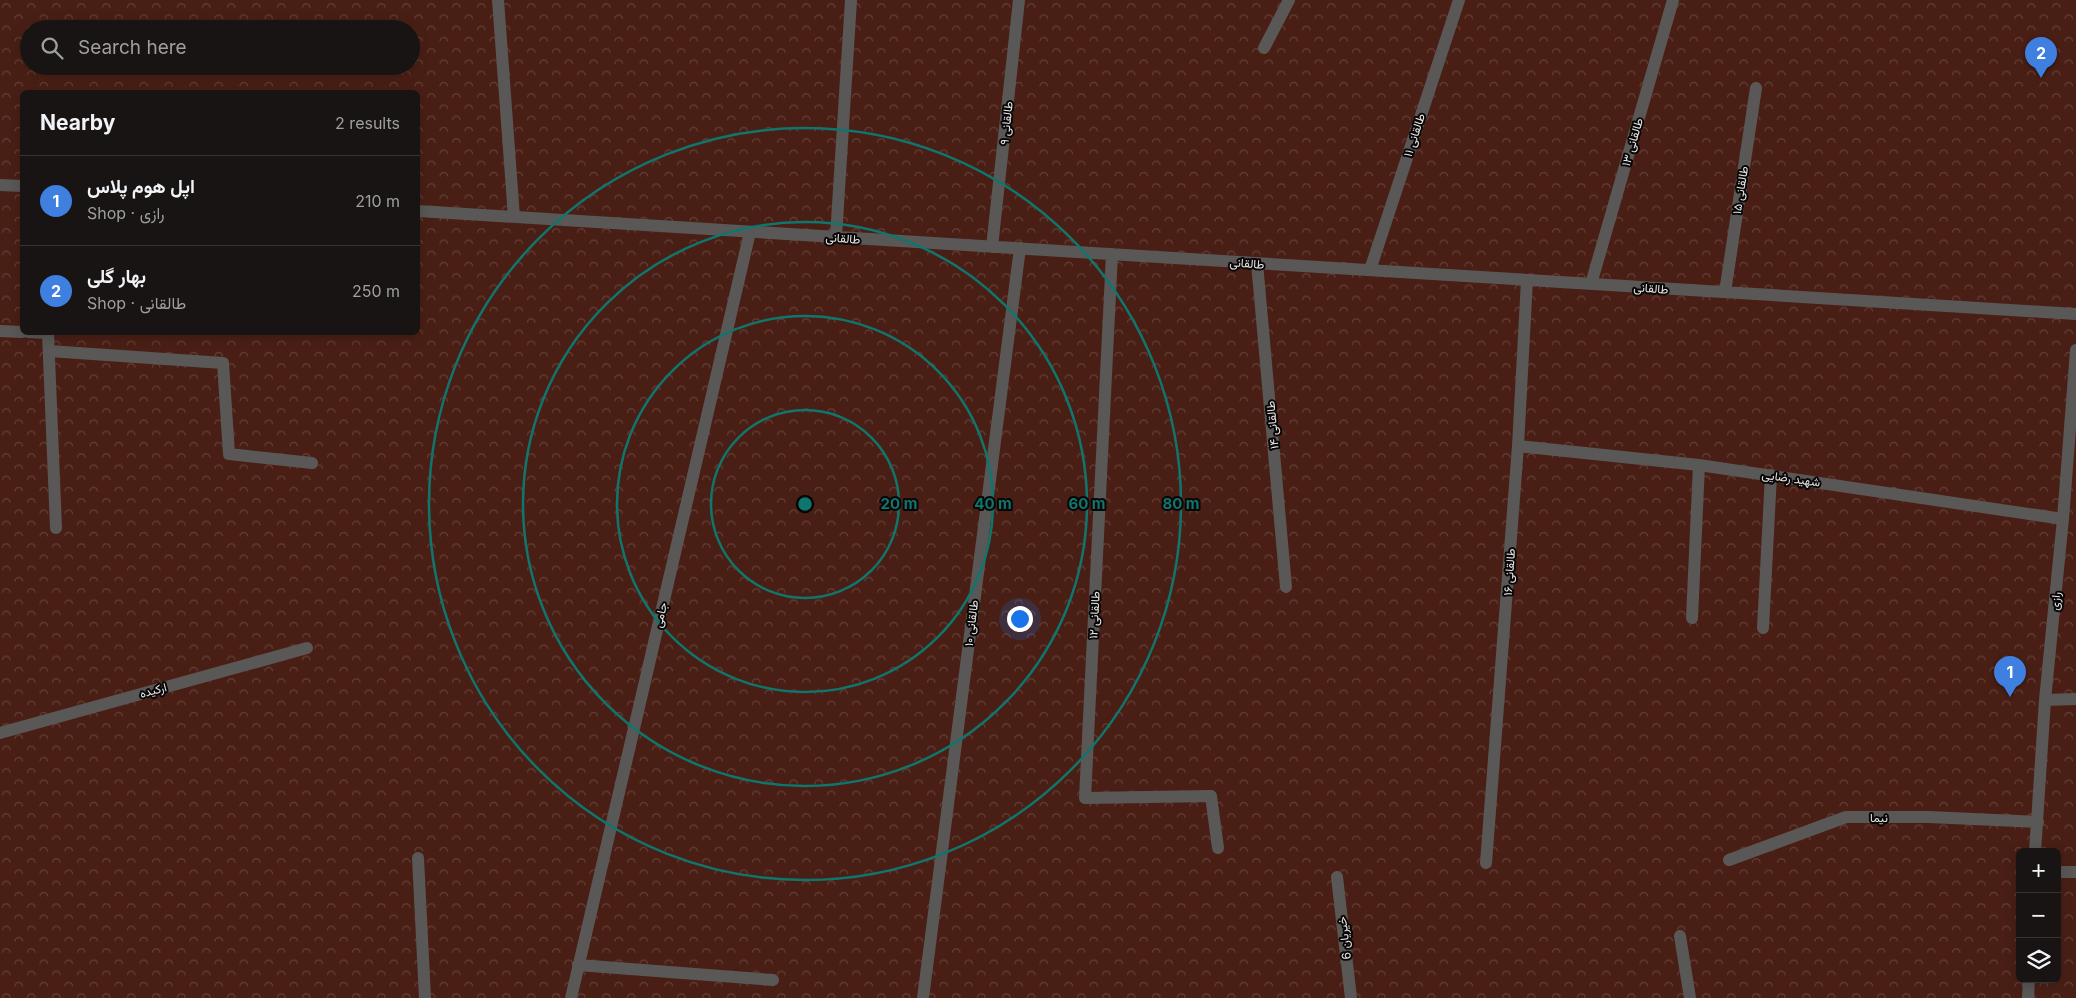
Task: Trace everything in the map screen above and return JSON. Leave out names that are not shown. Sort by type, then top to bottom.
[{"type":"street","points":[[498,0],[514,217]]},
{"type":"street","points":[[836,237],[852,0]]},
{"type":"street","name":"طالقانی ۹","points":[[992,247],[1020,0]]},
{"type":"street","points":[[1264,48],[1289,0]]},
{"type":"street","name":"طالقانی ۱۱","points":[[1370,270],[1459,0]]},
{"type":"street","name":"طالقانی ۱۳","points":[[1591,284],[1673,0]]},
{"type":"street","name":"طالقانی ۱۵","points":[[1725,292],[1756,88]]},
{"type":"street","points":[[0,185],[20,186]]},
{"type":"street","name":"طالقانی","points":[[420,211],[2076,314]]},
{"type":"street","name":"جامی","points":[[571,998],[750,232]]},
{"type":"street","name":"طالقانی ۱۰","points":[[923,998],[1020,248]]},
{"type":"street","name":"طالقانی ۱۲","points":[[1112,254],[1085,798],[1211,796],[1218,848]]},
{"type":"street","name":"طالقانی ۱۴","points":[[1257,263],[1286,587]]},
{"type":"street","name":"طالقانی ۱۶","points":[[1486,863],[1518,446],[1527,280]]},
{"type":"street","points":[[0,331],[20,332]]},
{"type":"street","points":[[48,335],[56,528]]},
{"type":"street","name":"رازی","points":[[2035,848],[2045,700],[2063,519],[2076,350]]},
{"type":"street","points":[[49,351],[223,363],[229,454],[312,463]]},
{"type":"street","name":"شهید رضایی","points":[[1518,446],[1771,474],[2063,519]]},
{"type":"street","points":[[1692,618],[1699,465]]},
{"type":"street","points":[[1763,628],[1771,474]]},
{"type":"street","name":"ارکیده","points":[[0,732],[307,648]]},
{"type":"street","points":[[2045,700],[2076,699]]},
{"type":"street","name":"نیما","points":[[1729,860],[1846,817],[1929,817],[2038,822]]},
{"type":"street","points":[[418,858],[425,998]]},
{"type":"street","points":[[2061,872],[2076,872]]},
{"type":"street","name":"خیریان 6","points":[[1336,877],[1351,998]]},
{"type":"street","points":[[1680,936],[1690,998]]},
{"type":"street","points":[[578,965],[773,980]]},
{"type":"street","points":[[2028,998],[2029,983]]},
{"type":"green space","points":[[0,0],[2076,0],[2076,998],[0,998]]},
{"type":"place","name":"بهار گلی","points":[[2041,78]]},
{"type":"place","name":"اپل هوم پلاس","points":[[2010,697]]}]
